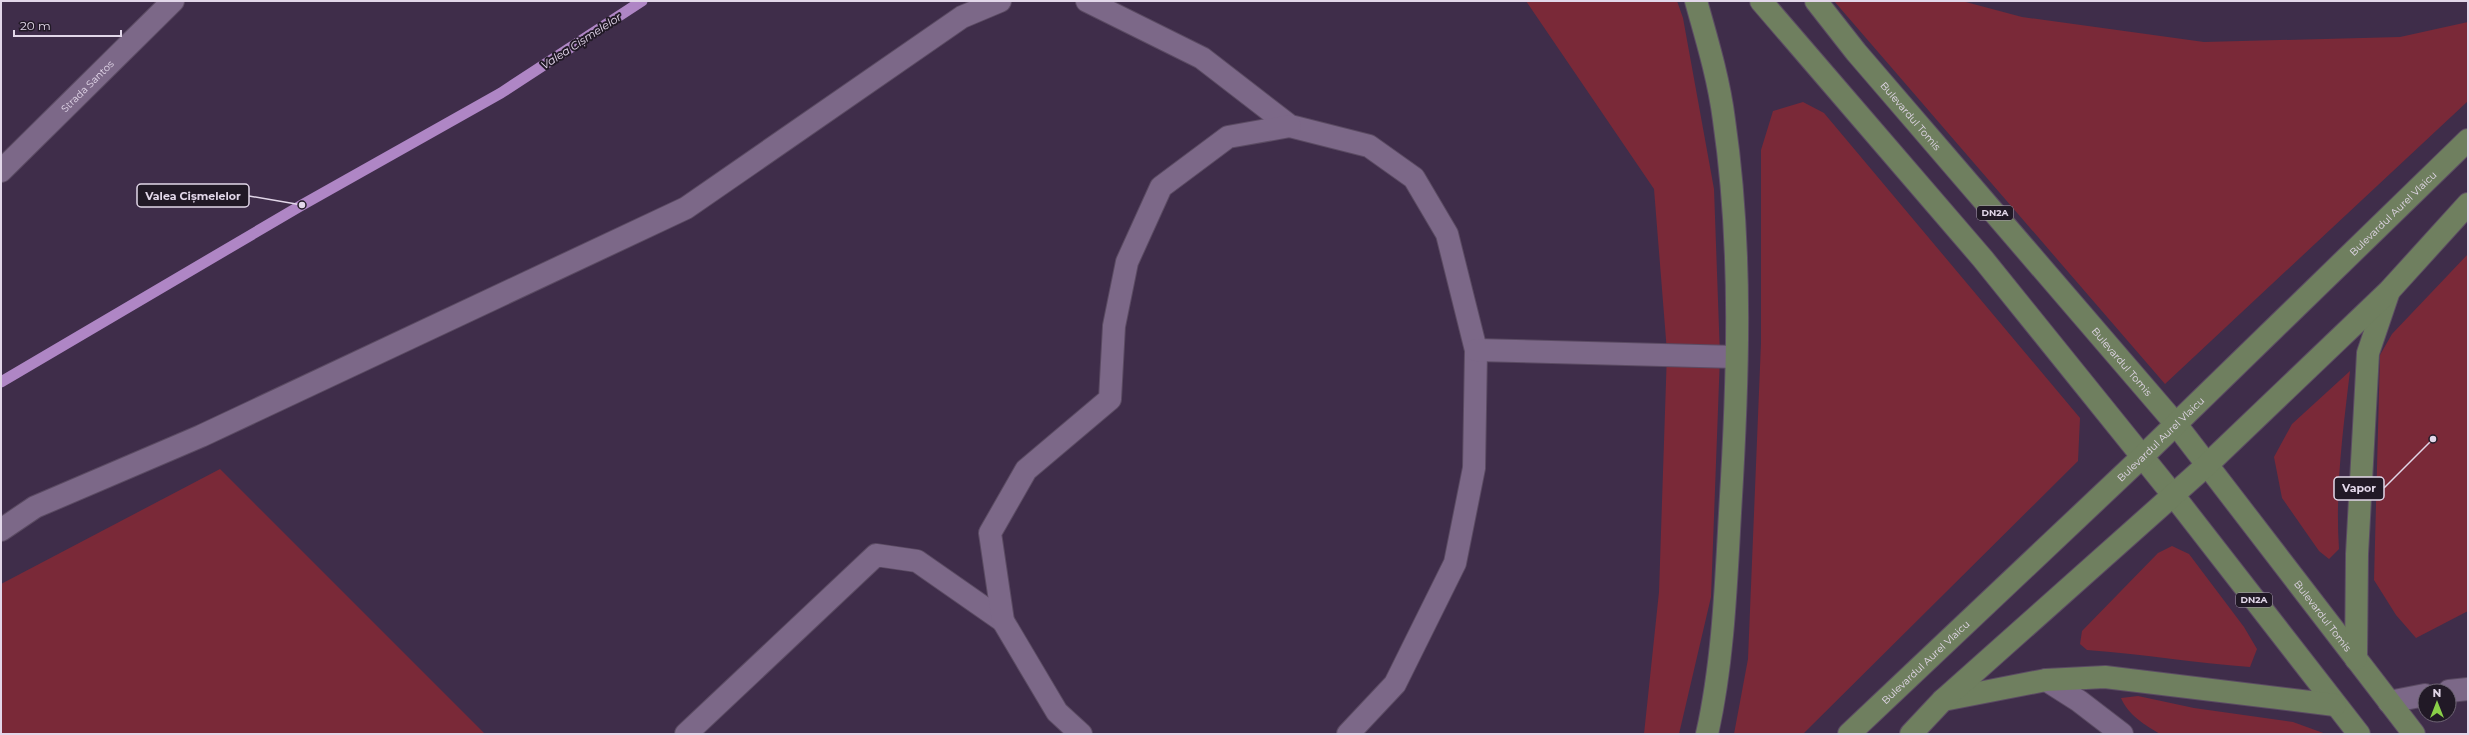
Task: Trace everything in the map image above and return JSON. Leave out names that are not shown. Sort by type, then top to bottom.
[{"type":"main road","points":[[1696,1],[1724,118],[1734,201],[1736,357],[1732,471],[1724,616],[1707,734]]},
{"type":"main road","name":"DN2A","points":[[1760,1],[1983,259],[2174,496],[2359,734]]},
{"type":"main road","name":"Bulevardul Tomis","points":[[1816,1],[1856,52],[2175,423],[2414,734]]},
{"type":"main road","name":"Bulevardul Aurel Vlaicu","points":[[1849,734],[2142,456],[2468,140]]},
{"type":"main road","points":[[1911,734],[1942,701],[2174,496],[2208,464],[2389,291],[2468,204]]},
{"type":"main road","points":[[2356,659],[2357,554],[2368,353],[2389,291]]},
{"type":"main road","points":[[1942,701],[2046,680],[2105,677],[2335,705]]},
{"type":"street","name":"Strada Santos","points":[[1,171],[173,1]]},
{"type":"street","points":[[1,530],[35,507],[201,436],[686,208],[962,17],[1000,1]]},
{"type":"street","points":[[1087,1],[1202,58],[1290,126],[1369,146],[1414,178],[1447,234],[1476,350],[1474,468],[1455,563],[1395,684],[1348,734]]},
{"type":"street","points":[[1081,734],[1057,712],[1003,621],[990,534],[1026,470],[1110,399],[1114,326],[1127,262],[1161,187],[1228,137],[1290,126]]},
{"type":"street","points":[[1476,350],[1736,357]]},
{"type":"street","points":[[686,734],[876,555],[917,561],[1003,621]]},
{"type":"street","points":[[2046,680],[2079,701],[2122,734]]},
{"type":"street","points":[[2457,690],[2468,688]]},
{"type":"street","points":[[2389,702],[2417,697]]},
{"type":"shaded area","points":[[1526,1],[1677,1],[1683,18],[1714,189],[1720,356],[1711,597],[1679,734],[1644,734],[1659,592],[1667,352],[1654,189]]},
{"type":"shaded area","points":[[1834,1],[1962,1],[2022,17],[2204,42],[2400,37],[2468,22],[2468,101],[2165,384]]},
{"type":"shaded area","points":[[1803,102],[1824,113],[2080,418],[2078,461],[1803,734],[1734,734],[1748,659],[1761,343],[1761,150],[1773,111]]},
{"type":"shaded area","points":[[2468,254],[2468,611],[2416,638],[2396,615],[2374,580],[2380,355],[2392,334]]},
{"type":"shaded area","points":[[2350,371],[2342,438],[2339,482],[2339,549],[2329,559],[2319,551],[2282,498],[2274,457],[2292,424]]},
{"type":"shaded area","points":[[220,469],[485,734],[1,734],[1,584]]},
{"type":"shaded area","points":[[2172,546],[2189,554],[2244,627],[2257,649],[2250,667],[2087,650],[2080,644],[2082,631],[2158,553]]},
{"type":"shaded area","points":[[2138,696],[2194,708],[2293,722],[2326,734],[2160,734],[2132,714],[2121,698]]},
{"type":"waterway","name":"Valea Cișmelelor","points":[[1,382],[302,205],[501,93],[642,1]]},
{"type":"place","name":"Valea Cișmelelor","points":[[302,205]]},
{"type":"place","name":"Vapor","points":[[2433,439]]}]
